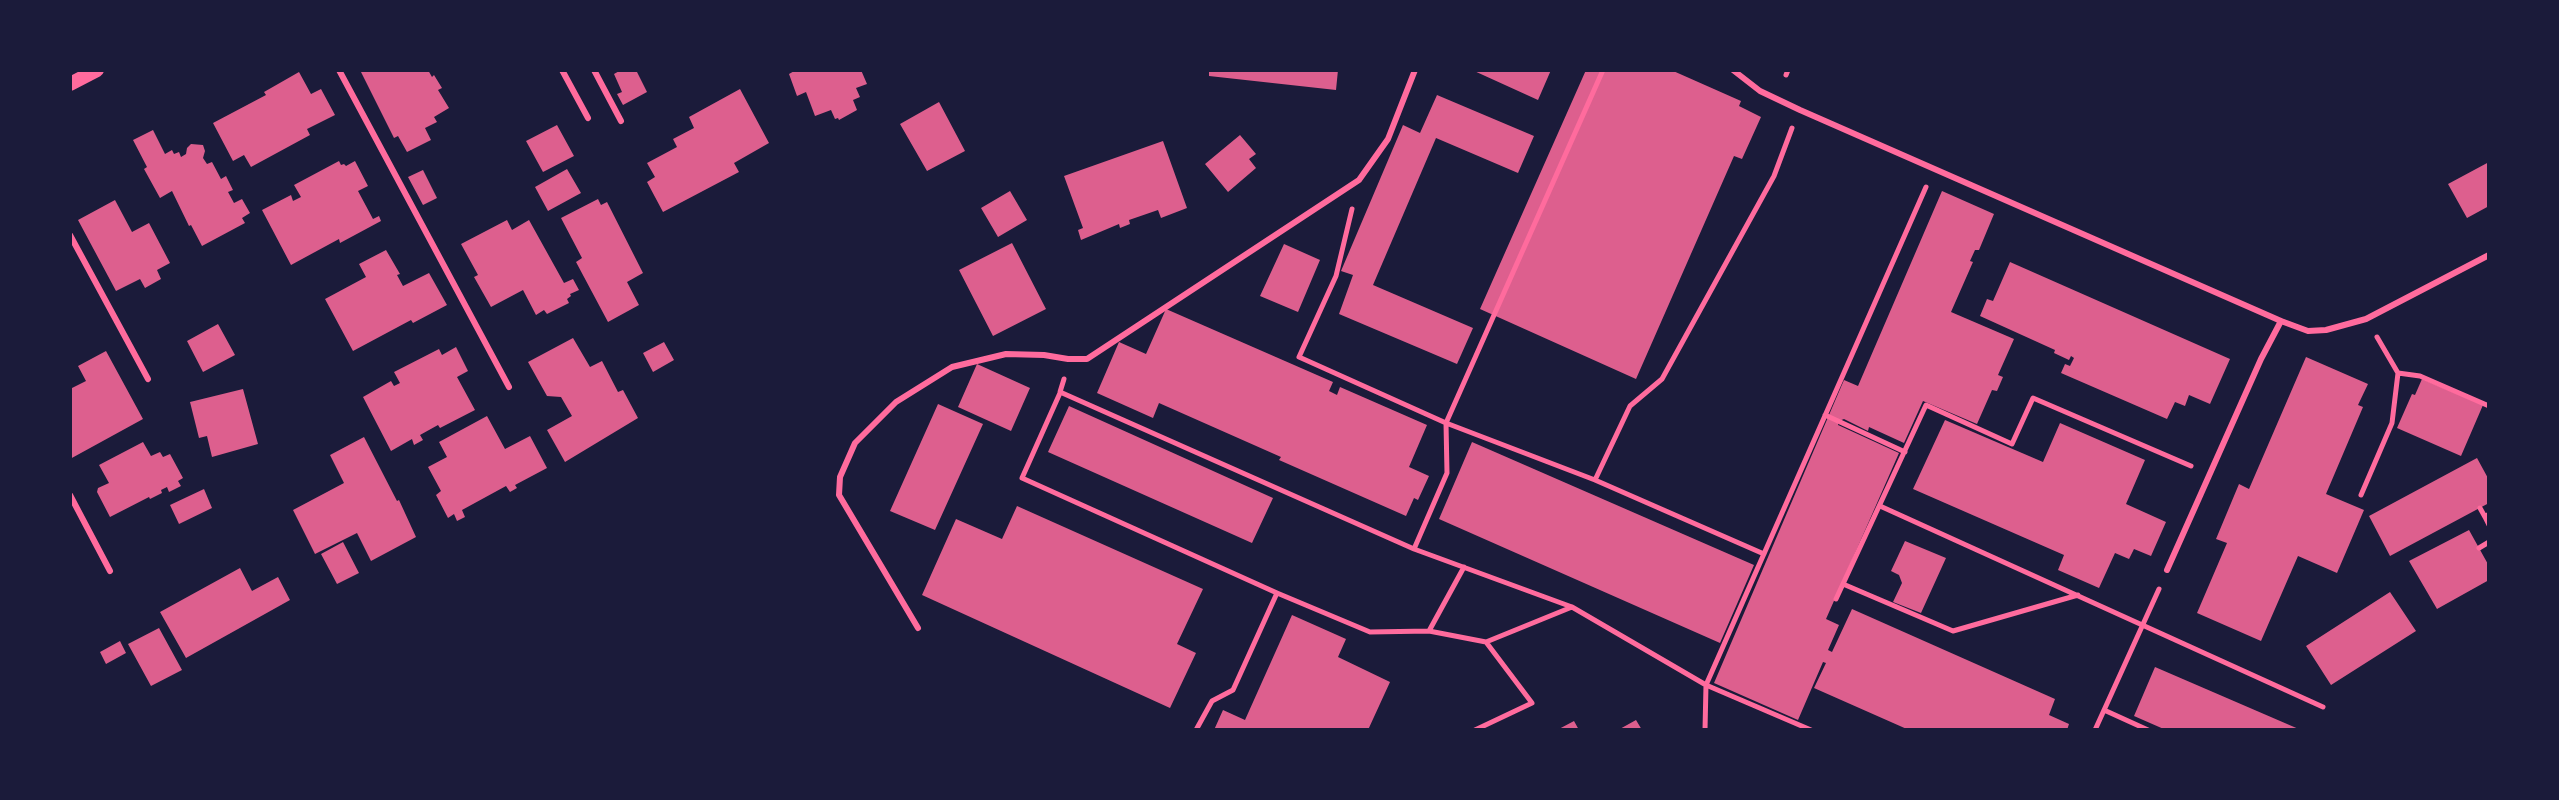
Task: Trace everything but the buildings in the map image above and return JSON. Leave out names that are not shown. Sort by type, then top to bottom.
[{"type":"street","points":[[70,84],[97,70]]},
{"type":"lane","points":[[339,70],[509,387]]},
{"type":"lane","points":[[562,70],[588,118]]},
{"type":"lane","points":[[594,70],[621,121]]},
{"type":"lane","points":[[918,628],[839,495],[840,477],[855,443],[896,402],[952,367],[1006,354],[1087,359],[1359,180],[1388,139],[1415,70]]},
{"type":"lane","points":[[1733,70],[1760,91],[2308,331],[2326,330],[2366,319],[2489,255]]},
{"type":"lane","points":[[70,235],[148,379]]},
{"type":"lane","points":[[2167,570],[2281,321]]},
{"type":"lane","points":[[70,495],[110,571]]},
{"type":"path","points":[[1414,549],[1447,473],[1446,423],[1603,70]]},
{"type":"path","points":[[1595,480],[1630,406],[1662,379],[1774,176],[1792,127]]},
{"type":"path","points":[[1705,730],[1706,685],[1934,168]]},
{"type":"path","points":[[1359,180],[1336,276],[1299,357],[1446,423],[1595,480],[1764,554]]},
{"type":"path","points":[[2361,495],[2392,423],[2398,373],[2366,319]]},
{"type":"path","points":[[1071,359],[1022,478],[1370,632],[1429,631],[1486,642],[1572,607]]},
{"type":"path","points":[[2398,373],[2420,376],[2489,406]]},
{"type":"path","points":[[1060,392],[1414,549],[1572,607],[1706,685],[1811,730]]},
{"type":"path","points":[[1836,599],[1926,405],[2012,444],[2033,398],[2210,475]]},
{"type":"path","points":[[1825,415],[1905,452]]},
{"type":"path","points":[[1880,506],[2323,707]]},
{"type":"path","points":[[2480,508],[2487,516],[2489,525]]},
{"type":"path","points":[[2479,548],[2489,542]]},
{"type":"path","points":[[1429,631],[1464,567]]},
{"type":"path","points":[[2095,730],[2167,570]]},
{"type":"path","points":[[1843,584],[1953,631],[2078,595]]},
{"type":"path","points":[[1196,730],[1212,701],[1233,690],[1277,593]]},
{"type":"path","points":[[1475,730],[1532,703],[1486,642]]},
{"type":"path","points":[[2104,710],[2148,730]]}]
